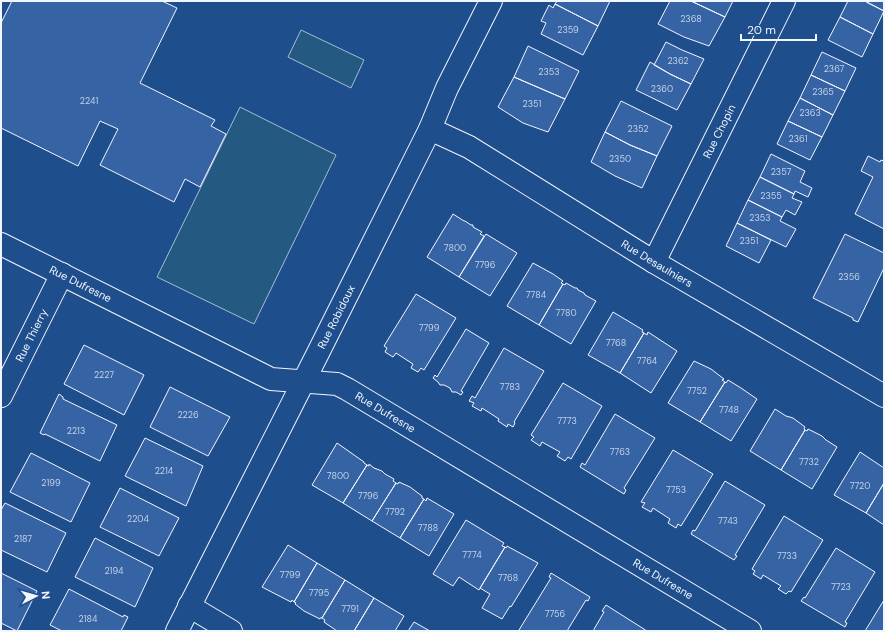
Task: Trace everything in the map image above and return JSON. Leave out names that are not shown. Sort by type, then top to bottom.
[{"type":"street","name":"Rue Robidoux","points":[[177,631],[430,129],[447,88],[491,1]]},
{"type":"street","name":"Rue Chopin","points":[[654,262],[784,1]]},
{"type":"street","name":"Rue Desaulniers","points":[[430,129],[469,148],[654,262],[882,391]]},
{"type":"street","name":"Rue Dufresne","points":[[1,244],[271,379],[337,384],[348,389],[750,631]]},
{"type":"street","name":"Rue Thierry","points":[[1,396],[62,274]]},
{"type":"street","points":[[189,606],[231,631]]},
{"type":"shaded area","points":[[301,30],[364,60],[351,88],[288,57]]},
{"type":"shaded area","points":[[240,107],[336,155],[254,324],[157,277]]},
{"type":"building","points":[[12,1],[162,1],[177,8],[140,83],[215,120],[211,126],[226,134],[200,187],[185,179],[174,202],[100,165],[118,129],[100,121],[78,166],[1,128],[1,23]]},
{"type":"building","points":[[557,1],[610,1],[598,26],[555,4]]},
{"type":"building","points":[[670,1],[691,1],[725,17],[709,46],[684,37],[658,24]]},
{"type":"building","points":[[691,1],[733,1],[725,17]]},
{"type":"building","points":[[848,1],[865,1],[884,11],[873,34],[840,17]]},
{"type":"building","points":[[865,1],[884,1],[884,11],[868,3]]},
{"type":"building","points":[[555,4],[598,26],[583,55],[541,34],[546,23],[541,21],[549,5],[553,8]]},
{"type":"building","points":[[840,17],[873,34],[862,57],[828,40]]},
{"type":"building","points":[[666,42],[704,59],[691,84],[654,65]]},
{"type":"building","points":[[528,46],[579,71],[565,99],[514,77]]},
{"type":"building","points":[[822,52],[856,68],[845,91],[811,75]]},
{"type":"building","points":[[650,62],[691,84],[677,110],[636,90]]},
{"type":"building","points":[[811,75],[845,91],[833,115],[800,98]]},
{"type":"building","points":[[514,77],[565,99],[548,132],[523,123],[498,107]]},
{"type":"building","points":[[800,98],[833,115],[822,137],[788,121]]},
{"type":"building","points":[[621,101],[672,126],[657,156],[630,145],[605,132]]},
{"type":"building","points":[[788,121],[822,137],[810,160],[777,144]]},
{"type":"building","points":[[605,132],[630,145],[657,156],[642,188],[615,176],[591,162]]},
{"type":"building","points":[[771,154],[805,171],[800,182],[812,188],[808,197],[795,191],[794,194],[760,177]]},
{"type":"building","points":[[868,156],[880,162],[881,160],[884,161],[884,229],[855,214],[873,177],[861,171]]},
{"type":"building","points":[[760,177],[794,194],[792,198],[802,202],[795,215],[786,210],[782,217],[748,200]]},
{"type":"building","points":[[748,200],[782,217],[780,221],[796,229],[786,247],[737,223]]},
{"type":"building","points":[[453,214],[473,225],[473,227],[482,232],[480,234],[484,236],[459,277],[427,257]]},
{"type":"building","points":[[737,223],[771,240],[759,263],[726,246]]},
{"type":"building","points":[[486,234],[517,253],[490,296],[459,277]]},
{"type":"building","points":[[845,234],[884,253],[884,268],[858,322],[813,298]]},
{"type":"building","points":[[533,263],[563,281],[561,283],[563,284],[539,325],[507,306]]},
{"type":"building","points":[[566,283],[577,288],[585,295],[596,301],[571,344],[539,325],[563,284],[565,285]]},
{"type":"building","points":[[416,294],[456,318],[424,370],[421,368],[418,372],[411,368],[413,364],[396,353],[393,357],[385,352],[387,348],[384,346]]},
{"type":"building","points":[[613,312],[643,330],[642,332],[644,333],[620,373],[588,355]]},
{"type":"building","points":[[466,329],[489,343],[461,391],[463,392],[461,395],[456,392],[452,392],[450,388],[444,385],[440,385],[433,378],[435,375],[437,377]]},
{"type":"building","points":[[648,332],[677,351],[651,393],[620,373],[644,333],[647,335]]},
{"type":"building","points":[[84,345],[144,375],[124,415],[64,384]]},
{"type":"building","points":[[504,348],[544,371],[514,422],[513,427],[508,424],[507,427],[498,421],[499,419],[482,408],[481,411],[472,406],[474,403],[469,401],[472,396],[475,398]]},
{"type":"building","points":[[694,361],[711,369],[724,379],[722,380],[725,382],[700,422],[668,403]]},
{"type":"building","points":[[728,380],[757,399],[731,441],[700,422],[725,382],[726,383]]},
{"type":"building","points":[[563,383],[602,406],[571,459],[568,457],[565,461],[557,456],[560,452],[542,442],[540,446],[531,440],[534,437],[531,435]]},
{"type":"building","points":[[170,387],[230,417],[208,456],[150,427]]},
{"type":"building","points":[[59,394],[63,397],[63,399],[117,425],[100,461],[45,434],[40,433]]},
{"type":"building","points":[[775,409],[786,416],[793,418],[805,427],[805,430],[781,470],[750,451]]},
{"type":"building","points":[[615,414],[655,438],[624,488],[626,490],[624,494],[580,467],[582,463],[585,465]]},
{"type":"building","points":[[808,429],[822,436],[837,447],[812,489],[781,470],[805,430],[807,431]]},
{"type":"building","points":[[145,438],[203,466],[186,506],[125,476]]},
{"type":"building","points":[[337,443],[367,465],[343,503],[312,485]]},
{"type":"building","points":[[673,450],[713,474],[681,526],[678,524],[676,528],[668,523],[670,519],[653,508],[651,512],[642,507],[645,503],[641,502]]},
{"type":"building","points":[[860,452],[884,468],[884,483],[866,513],[834,495]]},
{"type":"building","points":[[31,453],[90,483],[71,522],[10,492]]},
{"type":"building","points":[[369,464],[394,479],[393,481],[396,483],[372,521],[343,503]]},
{"type":"building","points":[[725,481],[765,505],[735,555],[737,556],[734,560],[691,534],[693,530],[695,531]]},
{"type":"building","points":[[399,482],[410,487],[424,499],[400,538],[372,521],[396,483],[398,484]]},
{"type":"building","points":[[884,483],[884,525],[866,513]]},
{"type":"building","points":[[120,488],[179,518],[159,556],[100,527]]},
{"type":"building","points":[[427,498],[454,514],[429,556],[400,538],[424,499],[426,501]]},
{"type":"building","points":[[5,503],[66,533],[47,572],[1,550],[1,510]]},
{"type":"building","points":[[784,516],[823,540],[791,592],[789,591],[786,594],[778,589],[781,586],[763,575],[761,579],[753,574],[755,571],[752,569]]},
{"type":"building","points":[[466,520],[504,543],[502,546],[505,547],[479,590],[459,577],[453,586],[433,574]]},
{"type":"building","points":[[95,538],[153,568],[135,607],[75,577]]},
{"type":"building","points":[[288,545],[317,563],[294,602],[292,600],[291,602],[262,587]]},
{"type":"building","points":[[507,546],[538,563],[502,619],[482,608],[490,594],[480,588]]},
{"type":"building","points":[[836,548],[875,572],[845,622],[847,623],[845,627],[801,601],[804,597],[805,598]]},
{"type":"building","points":[[317,563],[345,580],[320,619],[304,611],[294,602]]},
{"type":"building","points":[[1,573],[37,591],[17,631],[1,623]]},
{"type":"building","points":[[551,573],[590,597],[588,601],[586,600],[567,631],[519,630],[551,578],[549,577]]},
{"type":"building","points":[[345,580],[374,598],[354,631],[337,631],[324,622],[325,620],[322,618]]},
{"type":"building","points":[[69,589],[123,617],[124,615],[128,617],[121,631],[62,631],[50,625]]},
{"type":"building","points":[[374,598],[404,616],[395,631],[354,631]]},
{"type":"building","points":[[884,600],[884,631],[865,631]]},
{"type":"building","points":[[606,605],[647,631],[593,631],[604,612],[602,611]]},
{"type":"building","points":[[414,622],[430,631],[408,631]]}]
